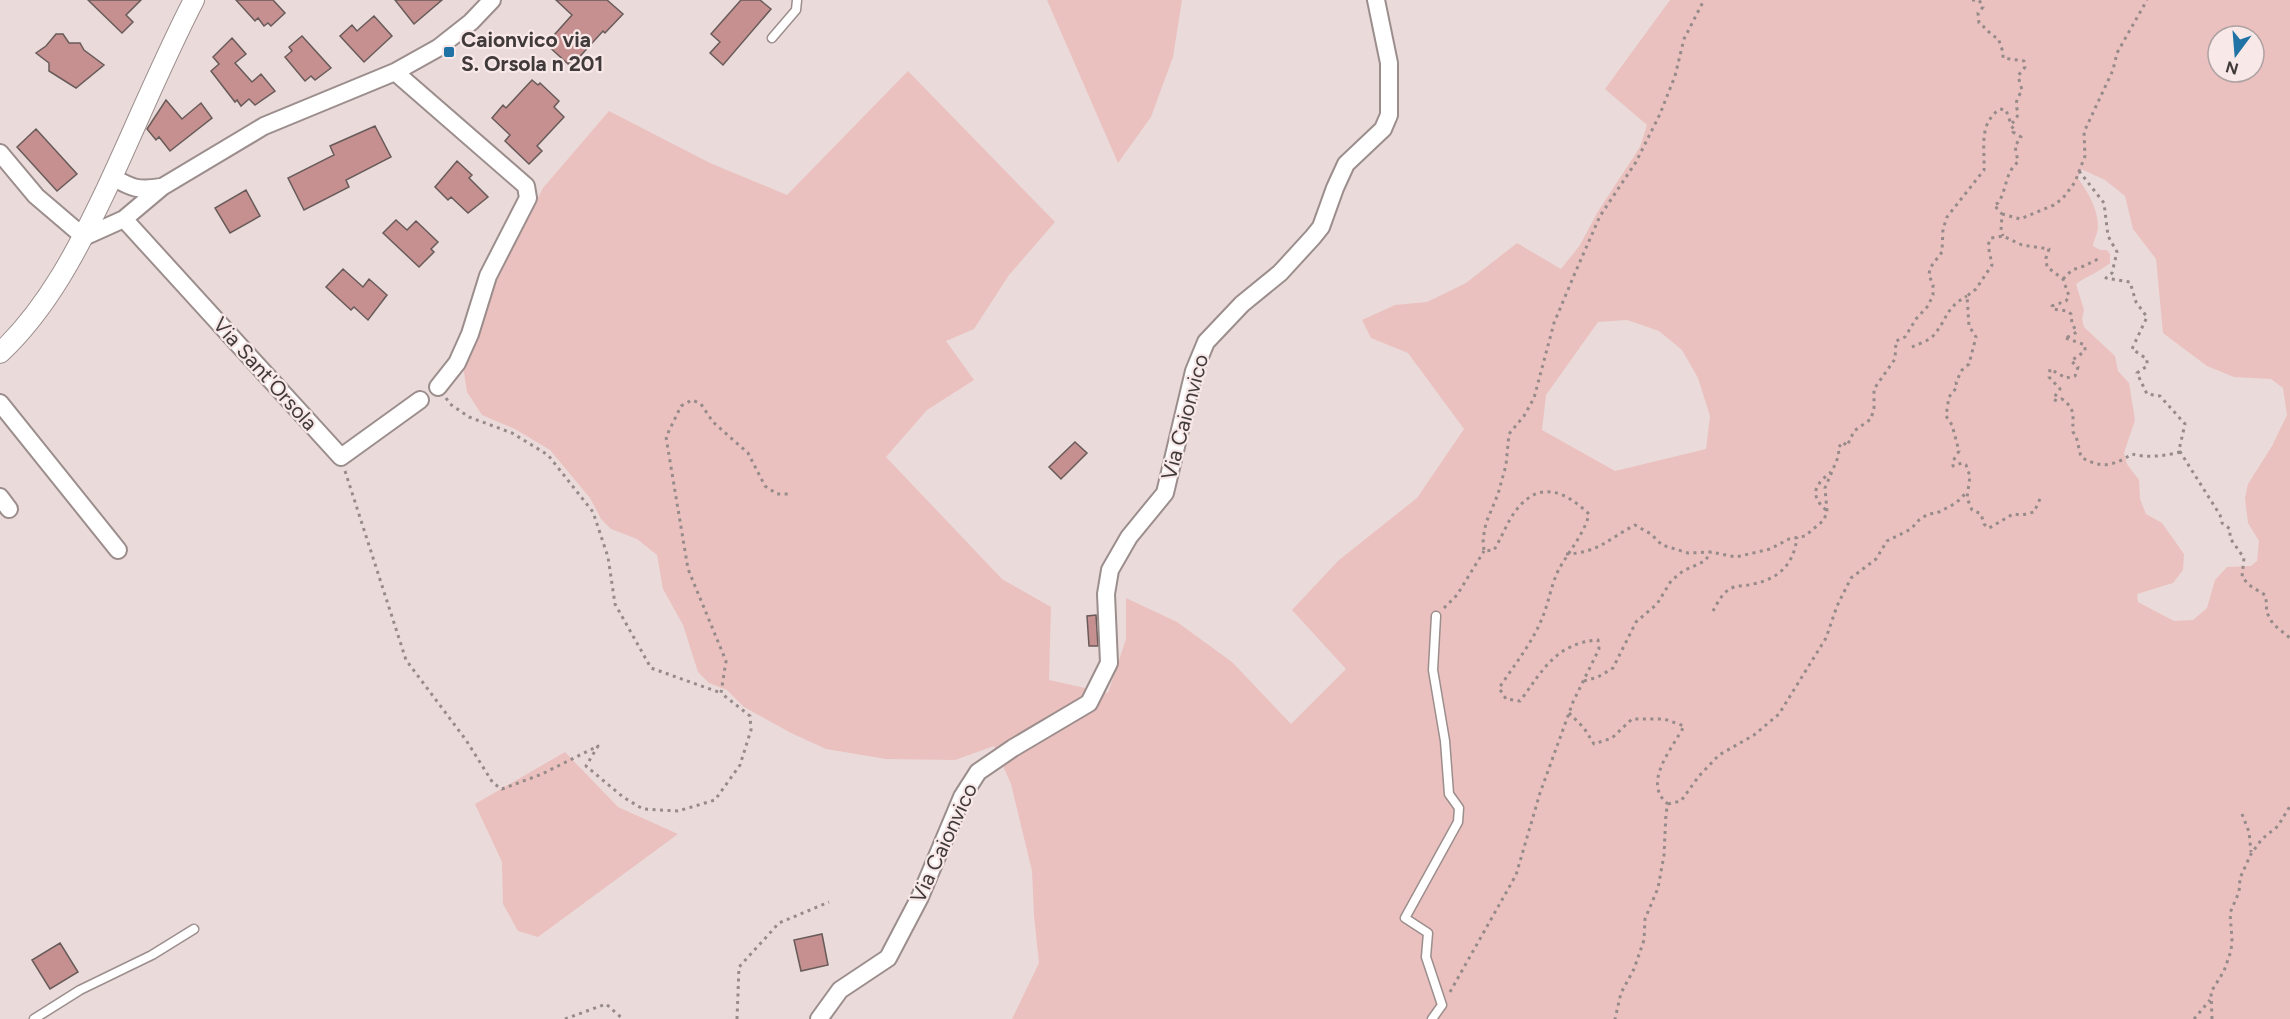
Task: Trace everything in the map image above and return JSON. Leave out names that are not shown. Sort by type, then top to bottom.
[{"type":"street","points":[[0,353],[37,310],[62,275],[84,237],[194,0]]},
{"type":"street","points":[[84,237],[124,219],[162,187],[264,126],[395,72],[438,48],[471,22],[492,0]]},
{"type":"street","name":"Via Caionvico","points":[[819,1019],[840,990],[888,958],[920,897],[963,797],[978,772],[1013,748],[1089,703],[1109,663],[1106,594],[1110,570],[1129,537],[1165,493],[1194,371],[1206,342],[1242,304],[1280,273],[1313,237],[1321,227],[1346,164],[1383,129],[1389,115],[1389,63],[1376,0]]},
{"type":"street","points":[[395,72],[526,186],[528,198],[488,276],[470,334],[457,363],[438,387]]},
{"type":"street","points":[[0,153],[36,196],[84,237]]},
{"type":"street","points":[[112,177],[132,188],[143,190],[162,187]]},
{"type":"street","name":"Via Sant'Orsola","points":[[124,219],[341,457]]},
{"type":"street","points":[[341,457],[420,400]]},
{"type":"street","points":[[0,403],[118,550]]},
{"type":"lane","points":[[771,38],[796,10],[797,0]]},
{"type":"lane","points":[[1432,1019],[1442,1005],[1426,957],[1428,933],[1405,918],[1458,822],[1459,808],[1449,794],[1446,741],[1434,670],[1436,616]]},
{"type":"lane","points":[[34,1019],[80,990],[152,955],[194,929]]},
{"type":"path","points":[[1436,616],[1457,595],[1484,551],[1485,523],[1498,494],[1509,434],[1524,416],[1534,398],[1554,322],[1600,216],[1636,162],[1660,114],[1676,76],[1684,39],[1704,0]]},
{"type":"path","points":[[1972,0],[1979,0],[1983,7],[1978,14],[1979,24],[1984,26],[1990,35],[1998,38],[2003,58],[2024,61],[2025,67],[2018,76],[2022,90],[2017,99],[2019,109],[2014,123],[2011,124]]},
{"type":"path","points":[[1566,554],[1580,554],[1599,548],[1635,525],[1651,534],[1662,545],[1688,553],[1711,552],[1737,557],[1770,549],[1789,539],[1805,536],[1824,520],[1827,511],[1825,488],[1839,455],[1840,444],[1843,442],[1847,446],[1854,430],[1871,419],[1874,408],[1874,388],[1895,359],[1896,341],[1905,337],[1928,306],[1933,295],[1930,268],[1942,252],[1943,229],[1947,217],[1984,170],[1983,136],[1989,120],[2000,108],[2006,110],[2015,130],[2013,132],[2021,136],[2015,146],[2018,162],[2007,176],[2004,194],[1994,205],[2002,214],[2020,219],[2054,205],[2069,191],[2079,171],[2085,156],[2084,132],[2113,70],[2117,53],[2147,0]]},
{"type":"path","points":[[2079,171],[2104,202],[2108,236],[2117,252],[2112,273],[2106,278],[2130,282],[2136,302],[2147,317],[2132,349],[2147,358],[2147,366],[2137,373],[2146,394],[2160,396],[2185,424],[2179,450],[2220,515],[2222,523],[2230,529],[2230,538],[2244,558],[2242,577],[2249,585],[2265,595],[2268,605],[2266,611],[2273,624],[2290,638]]},
{"type":"path","points":[[2002,214],[2003,236]]},
{"type":"path","points":[[1912,347],[1932,338],[1946,313],[1955,303],[1976,289],[1992,265],[1988,245],[1991,238],[2003,236],[2022,245],[2049,249],[2046,258],[2047,267],[2063,279],[2068,298],[2052,306],[2053,309],[2067,311],[2071,314],[2072,324],[2077,332],[2066,338],[2085,345],[2085,351],[2071,361],[2078,367],[2075,376],[2066,378],[2050,369],[2049,377],[2060,389],[2053,399],[2057,401],[2062,399],[2072,410],[2075,420],[2073,432],[2081,457],[2093,464],[2103,466],[2122,461],[2132,454],[2141,457],[2180,452]]},
{"type":"path","points":[[2063,279],[2072,270],[2100,258]]},
{"type":"path","points":[[1967,296],[1969,326],[1976,337],[1969,364],[1962,370],[1956,382],[1957,387],[1949,397],[1946,416],[1953,425],[1959,451],[1953,461],[1953,466],[1962,463],[1966,465],[1970,476],[1967,492],[1972,510],[1981,514],[1988,528],[2013,514],[2034,512],[2040,499]]},
{"type":"path","points":[[341,457],[406,660],[466,740],[493,783],[502,789],[542,774],[598,746],[586,766],[623,797],[644,809],[678,811],[715,800],[740,765],[751,730],[750,716],[722,693],[651,668],[615,604],[608,557],[593,512],[548,455],[512,432],[469,417],[450,404],[438,387]]},
{"type":"path","points":[[722,693],[726,660],[688,569],[666,436],[681,406],[692,400],[700,404],[721,430],[737,441],[748,453],[765,486],[777,494],[789,494]]},
{"type":"path","points":[[1827,511],[1821,506],[1816,490],[1818,483],[1833,470]]},
{"type":"path","points":[[1442,1005],[1516,875],[1540,793],[1569,713],[1599,649],[1598,640],[1582,641],[1555,655],[1520,701],[1506,699],[1499,688],[1530,644],[1544,614],[1552,583],[1566,554],[1586,526],[1589,514],[1567,495],[1550,491],[1534,495],[1518,508],[1494,550],[1484,551]]},
{"type":"path","points":[[1569,713],[1584,728],[1594,744],[1612,738],[1632,718],[1664,719],[1684,726],[1662,764],[1656,784],[1660,798],[1668,804],[1681,801],[1699,776],[1719,755],[1755,735],[1779,714],[1826,638],[1837,606],[1851,578],[1876,560],[1887,541],[1911,530],[1928,514],[1937,513],[1956,503],[1967,492]]},
{"type":"path","points":[[1713,611],[1719,598],[1733,588],[1774,577],[1790,565],[1796,549],[1797,537]]},
{"type":"path","points":[[1584,681],[1598,677],[1613,668],[1636,622],[1657,604],[1671,581],[1683,571],[1705,561],[1711,552]]},
{"type":"path","points":[[1615,1019],[1621,993],[1634,969],[1644,940],[1645,919],[1658,888],[1665,855],[1668,804]]},
{"type":"path","points":[[2212,1019],[2211,992],[2224,971],[2231,951],[2230,913],[2239,892],[2240,879],[2251,854],[2262,839],[2278,826],[2290,806]]},
{"type":"path","points":[[2242,813],[2249,832],[2251,854]]},
{"type":"path","points":[[737,1019],[739,967],[779,923],[829,903]]},
{"type":"path","points":[[2194,1019],[2210,1000]]},
{"type":"path","points":[[565,1019],[606,1004],[622,1019]]},
{"type":"shaded area","points":[[1047,0],[1182,0],[1173,57],[1151,117],[1118,163]]},
{"type":"shaded area","points":[[1670,0],[2290,0],[2290,1019],[1012,1019],[1039,963],[1032,871],[1011,784],[994,746],[955,760],[886,759],[826,749],[744,707],[727,690],[709,683],[698,672],[683,625],[663,589],[657,555],[637,539],[611,529],[601,519],[590,498],[550,450],[515,429],[482,415],[467,392],[463,366],[496,278],[543,188],[609,111],[710,163],[787,195],[908,71],[1055,222],[1009,275],[974,329],[946,341],[974,380],[927,410],[886,457],[1002,579],[1051,607],[1049,680],[1108,693],[1126,639],[1126,598],[1177,622],[1232,662],[1291,724],[1346,669],[1292,610],[1339,560],[1417,498],[1464,429],[1408,353],[1371,338],[1362,320],[1395,305],[1427,302],[1466,283],[1517,243],[1561,269],[1580,245],[1597,213],[1640,147],[1647,125],[1605,89]],"holes":[[[2081,169],[2105,180],[2125,196],[2133,229],[2156,259],[2163,333],[2207,366],[2234,377],[2271,379],[2283,388],[2287,415],[2272,446],[2248,484],[2245,498],[2248,523],[2259,541],[2257,561],[2251,566],[2227,567],[2215,580],[2207,608],[2193,620],[2174,621],[2138,602],[2137,594],[2173,583],[2183,570],[2184,554],[2162,523],[2146,514],[2140,499],[2139,480],[2127,464],[2124,453],[2135,420],[2129,383],[2118,371],[2115,356],[2084,327],[2082,319],[2084,310],[2076,284],[2110,263],[2110,254],[2107,250],[2100,250],[2093,246],[2098,220],[2089,195],[2078,178]],[[1627,320],[1659,331],[1682,350],[1698,378],[1710,416],[1706,449],[1615,471],[1542,430],[1546,395],[1598,322]]]},
{"type":"shaded area","points":[[565,752],[618,807],[678,834],[538,937],[518,931],[503,904],[502,862],[475,804]]},
{"type":"building","points":[[88,0],[141,0],[126,15],[133,22],[122,33]]},
{"type":"building","points":[[236,0],[273,0],[285,13],[271,26],[268,23],[264,26],[258,18],[255,21]]},
{"type":"building","points":[[395,0],[442,0],[414,24]]},
{"type":"building","points":[[556,0],[607,0],[623,14],[605,33],[603,31],[573,64],[570,62],[568,64],[546,44],[572,15]]},
{"type":"building","points":[[741,0],[760,0],[771,9],[723,65],[710,53],[720,42],[711,34]]},
{"type":"building","points":[[374,16],[392,36],[364,62],[340,36],[352,25],[357,31]]},
{"type":"building","points":[[56,34],[63,34],[69,43],[80,43],[84,50],[104,65],[76,88],[49,71],[49,63],[36,53],[46,46]]},
{"type":"building","points":[[302,36],[331,68],[315,80],[311,76],[305,81],[285,57],[292,51],[289,47]]},
{"type":"building","points":[[232,38],[246,54],[235,63],[252,82],[261,74],[275,91],[255,105],[249,99],[241,106],[237,100],[235,102],[211,71],[219,64],[213,57]]},
{"type":"building","points":[[532,80],[538,85],[540,83],[559,101],[554,107],[564,117],[537,146],[542,151],[529,164],[505,141],[510,135],[492,118],[503,105],[506,108]]},
{"type":"building","points":[[166,100],[182,119],[201,103],[212,118],[170,151],[159,137],[156,140],[147,129]]},
{"type":"building","points":[[375,126],[391,157],[346,180],[349,187],[304,210],[288,178],[334,155],[330,146]]},
{"type":"building","points":[[36,129],[77,174],[57,191],[17,147]]},
{"type":"building","points":[[457,161],[472,175],[469,178],[488,197],[468,213],[451,197],[448,200],[435,187]]},
{"type":"building","points":[[246,190],[260,216],[230,233],[215,208]]},
{"type":"building","points":[[396,220],[407,230],[416,221],[438,242],[431,249],[434,252],[419,267],[383,233]]},
{"type":"building","points":[[343,269],[363,287],[369,279],[387,295],[368,320],[354,307],[351,310],[326,287]]},
{"type":"building","points":[[1075,442],[1087,453],[1061,479],[1049,467]]},
{"type":"building","points":[[1096,615],[1098,646],[1089,646],[1087,616]]},
{"type":"building","points":[[822,934],[828,965],[801,971],[794,940]]},
{"type":"building","points":[[60,943],[78,972],[50,989],[32,960]]},
{"type":"place","name":"Caionvico via S. Orsola n 201","points":[[449,52]]}]
